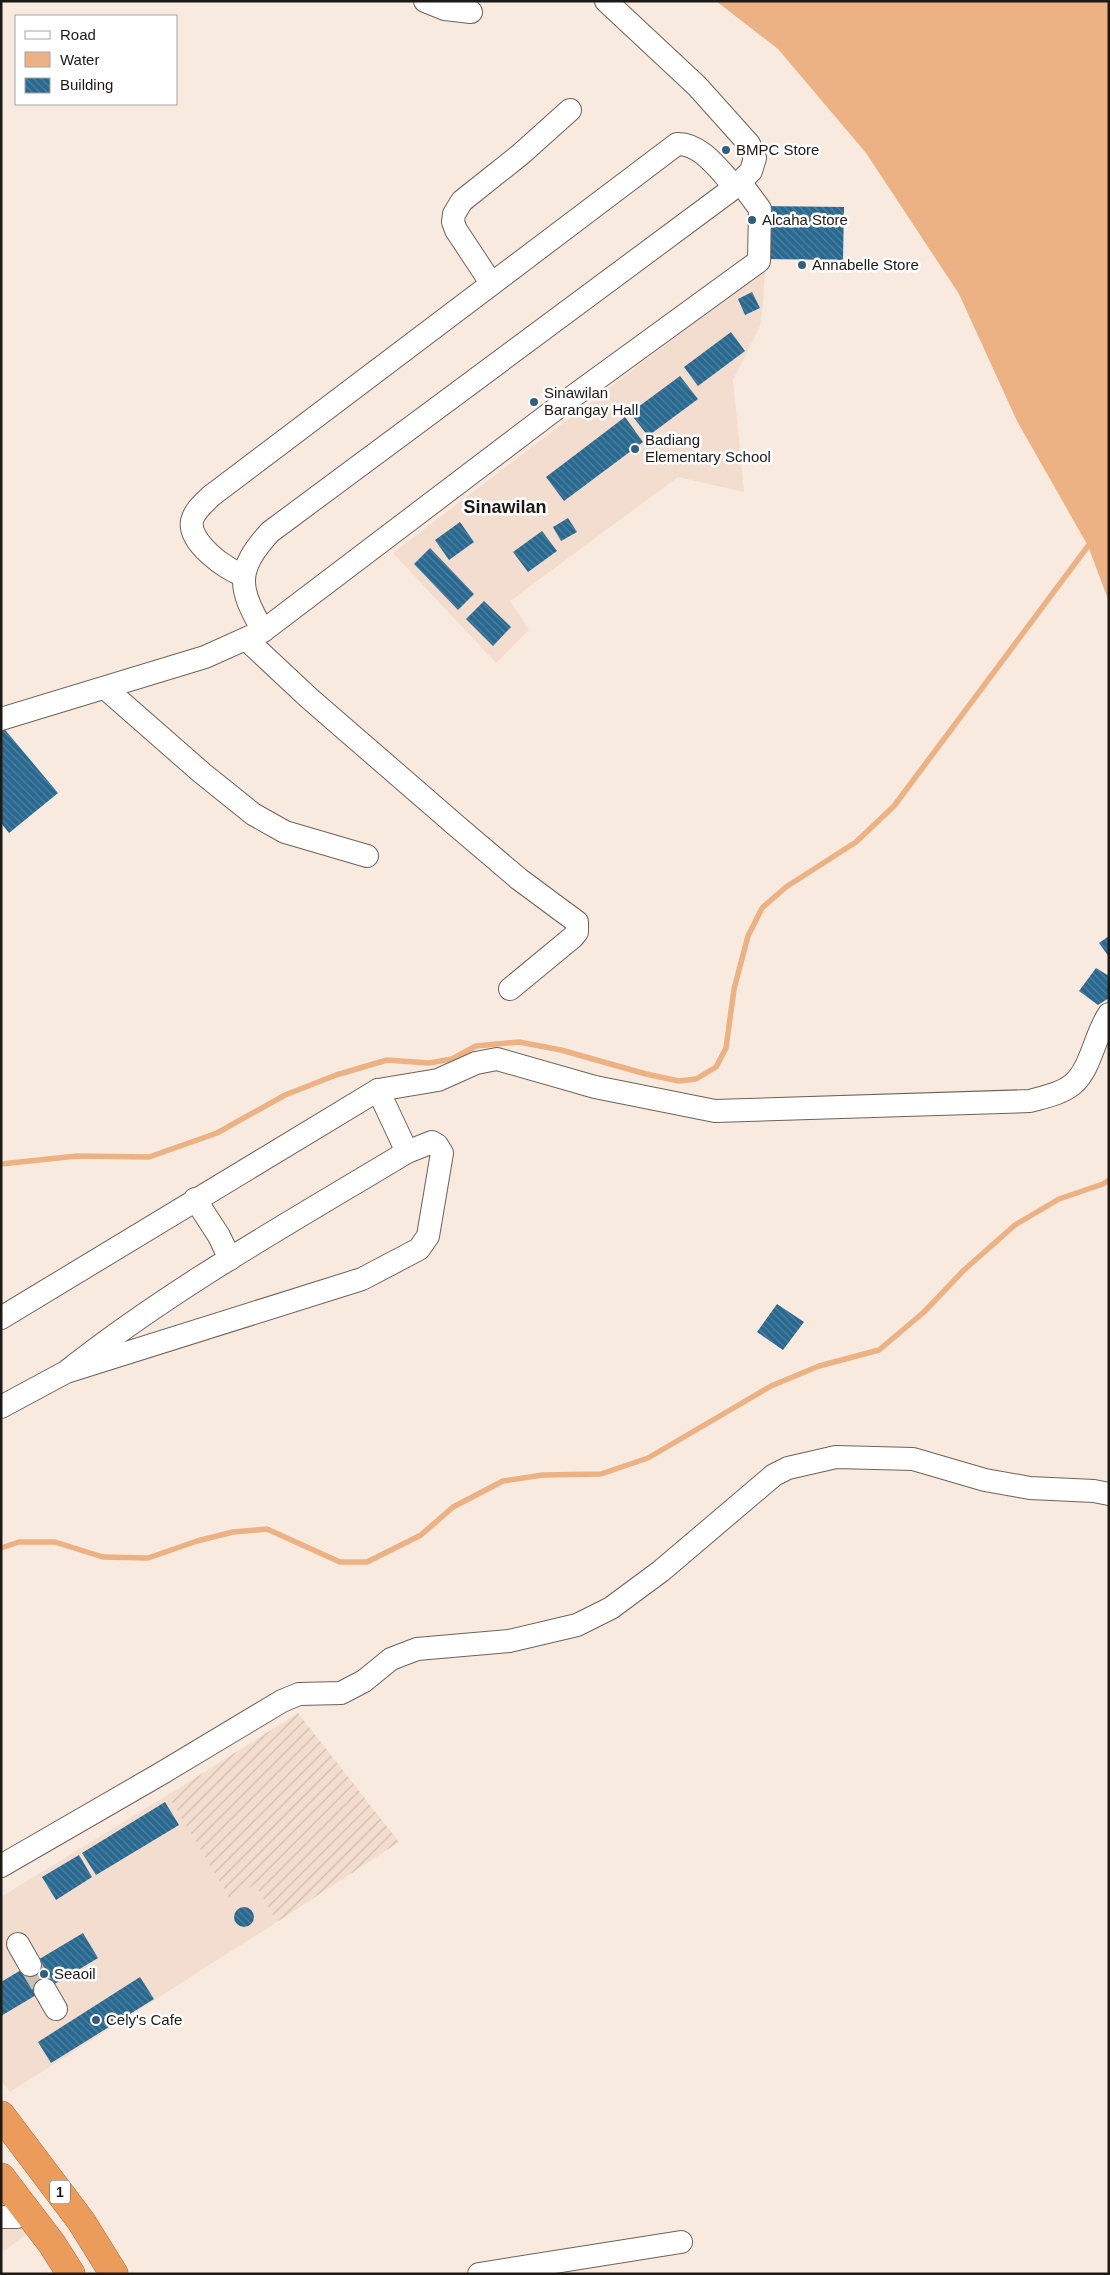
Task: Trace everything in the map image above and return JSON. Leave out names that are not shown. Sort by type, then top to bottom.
[{"type":"highway","name":"1","points":[[1,2115],[81,2221],[114,2274]]},
{"type":"highway","name":"1","points":[[1,2177],[14,2213],[70,2274]]},
{"type":"street","points":[[425,1],[445,9],[471,12]]},
{"type":"street","points":[[510,988],[573,937],[577,932],[577,922],[520,879],[466,834],[309,698],[254,635],[250,608],[244,592],[243,576],[258,546],[270,532],[738,184],[755,163],[755,158],[749,144],[697,86],[606,1]]},
{"type":"street","points":[[491,283],[456,230],[453,222],[454,214],[462,201],[521,154],[570,110]]},
{"type":"street","points":[[1,719],[205,657],[254,635],[557,408],[759,261],[760,209],[738,184],[695,148],[685,144],[677,144],[211,496],[193,518],[192,526],[196,537],[222,565],[243,576]]},
{"type":"street","points":[[105,688],[202,773],[253,814],[285,832],[366,856]]},
{"type":"street","points":[[1,1318],[378,1090],[438,1080],[476,1063],[497,1058],[595,1087],[715,1111],[1030,1101],[1055,1094],[1073,1084],[1080,1076],[1109,1014]]},
{"type":"street","points":[[378,1090],[407,1152]]},
{"type":"street","points":[[1,1407],[66,1372],[117,1331],[230,1259],[407,1152],[432,1142],[437,1144],[442,1154],[428,1236],[419,1249],[362,1278],[66,1372]]},
{"type":"street","points":[[195,1199],[219,1236],[230,1259]]},
{"type":"street","points":[[1,1866],[282,1701],[299,1694],[341,1693],[364,1681],[391,1659],[417,1649],[509,1641],[569,1627],[611,1608],[661,1571],[774,1475],[788,1468],[836,1457],[913,1459],[985,1480],[1030,1488],[1094,1491],[1109,1494]]},
{"type":"street","points":[[18,1944],[30,1965]]},
{"type":"street","points":[[45,1990],[56,2009]]},
{"type":"street","points":[[479,2274],[681,2242]]},
{"type":"shaded area","name":"Badiang Elementary School","points":[[765,269],[760,326],[733,380],[744,492],[678,477],[510,601],[529,630],[496,663],[393,553]]},
{"type":"shaded area","points":[[298,1713],[399,1842],[277,1922],[255,1884],[230,1899],[168,1795]]},
{"type":"shaded area","points":[[168,1795],[230,1899],[255,1884],[277,1922],[10,2092],[1,2081],[1,1897]]},
{"type":"shaded area","points":[[1,2197],[28,2233],[1,2253]]},
{"type":"water","points":[[716,1],[1109,1],[1109,602],[1088,546],[1017,421],[959,294],[866,153],[778,49]]},
{"type":"building","points":[[762,206],[844,207],[843,260],[761,259]]},
{"type":"building","points":[[752,292],[760,308],[745,315],[738,299]]},
{"type":"building","points":[[731,332],[745,351],[698,386],[684,367]]},
{"type":"building","points":[[680,376],[698,399],[648,436],[630,413]]},
{"type":"building","points":[[625,417],[643,442],[564,501],[546,477]]},
{"type":"building","points":[[568,518],[577,532],[561,541],[553,527]]},
{"type":"building","points":[[460,522],[474,542],[449,560],[435,540]]},
{"type":"building","points":[[542,531],[557,551],[528,572],[513,552]]},
{"type":"building","points":[[430,548],[474,594],[458,610],[414,564]]},
{"type":"building","points":[[484,601],[511,627],[493,646],[466,619]]},
{"type":"building","points":[[1,725],[58,793],[9,833],[1,823]]},
{"type":"building","points":[[1109,936],[1109,957],[1099,943]]},
{"type":"building","points":[[1096,968],[1109,976],[1109,998],[1098,1005],[1079,991]]},
{"type":"building","points":[[777,1304],[804,1322],[783,1350],[757,1332]]},
{"type":"building","points":[[165,1802],[179,1825],[96,1875],[82,1853]]},
{"type":"building","points":[[79,1855],[92,1877],[56,1900],[42,1877]]},
{"type":"building","points":[[244,1907],[251,1910],[254,1917],[251,1924],[244,1927],[237,1924],[234,1917],[237,1910]]},
{"type":"building","name":"Seaoil","points":[[83,1933],[98,1958],[1,2016],[1,1982]]},
{"type":"building","points":[[140,1977],[154,1999],[51,2063],[38,2042]]},
{"type":"waterway","points":[[1,1164],[77,1156],[149,1157],[217,1133],[285,1095],[336,1075],[387,1060],[429,1063],[452,1059],[476,1046],[519,1042],[561,1050],[646,1074],[679,1081],[696,1079],[716,1067],[726,1048],[734,989],[748,936],[762,908],[786,887],[856,842],[894,806],[1088,546]]},
{"type":"waterway","points":[[1,1548],[19,1542],[55,1542],[103,1557],[148,1558],[197,1541],[233,1532],[267,1529],[340,1562],[367,1562],[421,1535],[453,1507],[503,1481],[543,1475],[601,1474],[648,1458],[771,1386],[819,1366],[879,1350],[924,1312],[964,1270],[1015,1225],[1059,1199],[1103,1184],[1109,1180]]},
{"type":"tunnel","points":[[30,1965],[45,1990]]},
{"type":"place","name":"BMPC Store","points":[[726,150]]},
{"type":"place","name":"Alcaha Store","points":[[752,220]]},
{"type":"place","name":"Annabelle Store","points":[[802,265]]},
{"type":"place","name":"Sinawilan Barangay Hall","points":[[534,402]]},
{"type":"place","name":"Badiang Elementary School","points":[[635,449]]},
{"type":"place","name":"Seaoil","points":[[44,1974]]},
{"type":"place","name":"Cely's Cafe","points":[[96,2020]]},
{"type":"district","name":"Sinawilan","points":[[505,507]]}]
